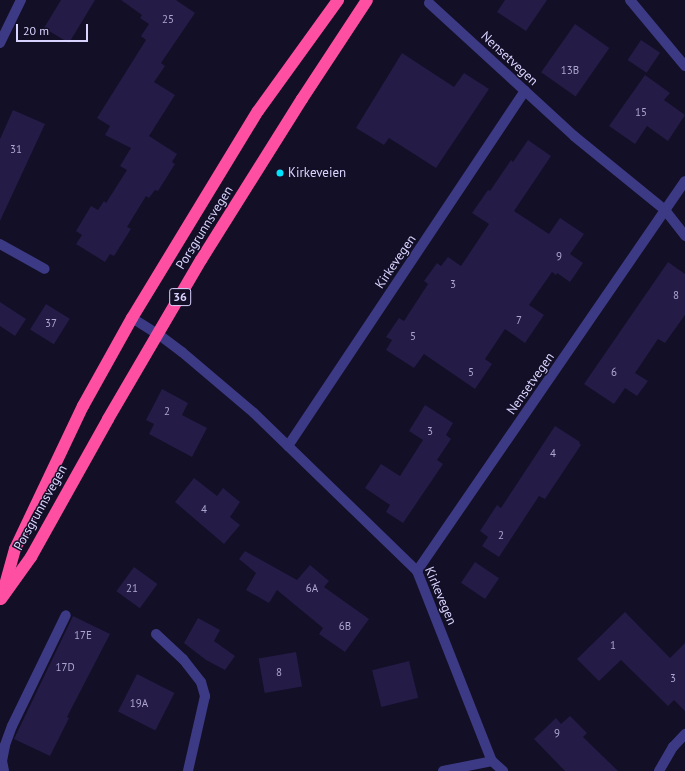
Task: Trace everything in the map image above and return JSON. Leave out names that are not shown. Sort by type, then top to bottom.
[{"type":"highway","name":"Porsgrunnsvegen","points":[[0,600],[15,549],[83,406],[132,318],[258,111],[338,0]]},
{"type":"highway","name":"Porsgrunnsvegen","points":[[0,600],[31,557],[104,426],[201,260],[302,99],[367,0]]},
{"type":"street","points":[[0,43],[21,0]]},
{"type":"street","points":[[630,0],[685,66]]},
{"type":"street","name":"Nensetvegen","points":[[429,2],[574,136],[665,210]]},
{"type":"street","name":"Kirkevegen","points":[[288,446],[525,91]]},
{"type":"street","name":"Nensetvegen","points":[[417,571],[685,181]]},
{"type":"street","points":[[665,210],[685,236]]},
{"type":"street","points":[[0,244],[45,269]]},
{"type":"street","name":"Kirkevegen","points":[[132,318],[158,334],[182,352],[254,413],[417,571],[492,761],[503,771]]},
{"type":"street","points":[[4,771],[2,761],[5,745],[12,726],[66,615]]},
{"type":"street","points":[[156,634],[183,659],[201,682],[206,696],[188,771]]},
{"type":"street","points":[[659,771],[673,747],[685,734]]},
{"type":"street","points":[[443,771],[492,761]]},
{"type":"building","points":[[61,0],[95,0],[69,43],[44,28]]},
{"type":"building","points":[[121,0],[176,0],[195,13],[161,63],[165,66],[154,82],[175,95],[149,136],[177,154],[172,162],[175,164],[158,191],[155,190],[149,198],[146,196],[127,227],[131,229],[114,256],[110,254],[105,262],[76,244],[82,235],[76,231],[91,206],[98,210],[104,201],[106,203],[127,170],[120,166],[131,148],[105,135],[110,126],[97,118],[146,40],[141,36],[149,24],[140,18],[142,15]]},
{"type":"building","points":[[505,0],[547,0],[526,31],[497,12]]},
{"type":"building","points":[[575,24],[609,48],[576,96],[541,72]]},
{"type":"building","points":[[641,40],[660,53],[647,73],[628,60]]},
{"type":"building","points":[[402,53],[454,87],[464,73],[489,89],[436,168],[389,138],[384,145],[356,128]]},
{"type":"building","points":[[645,75],[670,93],[664,100],[685,115],[668,141],[647,126],[635,144],[609,126]]},
{"type":"building","points":[[13,110],[45,124],[0,221],[0,139]]},
{"type":"building","points":[[528,140],[551,156],[514,211],[549,234],[560,218],[584,234],[570,254],[583,263],[570,282],[557,273],[556,275],[552,272],[529,305],[544,315],[525,343],[505,329],[485,359],[492,364],[475,389],[424,354],[414,368],[386,350],[392,340],[386,337],[399,318],[404,321],[428,284],[424,281],[437,263],[441,266],[448,257],[461,266],[489,224],[472,213],[488,190],[490,191],[511,160],[513,162]]},
{"type":"building","points":[[668,262],[685,274],[685,315],[665,343],[658,339],[635,373],[648,381],[637,396],[625,388],[614,404],[584,384]]},
{"type":"building","points":[[0,302],[26,319],[15,336],[0,326]]},
{"type":"building","points":[[46,304],[70,319],[54,344],[30,329]]},
{"type":"building","points":[[162,389],[188,403],[182,415],[207,428],[192,457],[149,434],[154,424],[146,420]]},
{"type":"building","points":[[425,405],[453,423],[446,435],[451,439],[437,460],[443,464],[403,523],[386,512],[390,505],[365,488],[381,464],[400,476],[423,440],[409,431]]},
{"type":"building","points":[[555,426],[580,442],[579,443],[581,445],[545,499],[539,496],[499,557],[482,546],[488,537],[480,531],[497,505],[501,508]]},
{"type":"building","points":[[194,478],[217,496],[223,488],[240,502],[230,517],[240,525],[224,544],[175,502]]},
{"type":"building","points":[[245,551],[297,580],[310,565],[329,581],[324,587],[369,619],[345,652],[319,634],[323,628],[277,590],[269,603],[246,590],[256,573],[239,559]]},
{"type":"building","points":[[475,562],[499,578],[485,599],[461,583]]},
{"type":"building","points":[[134,567],[157,584],[140,608],[116,591]]},
{"type":"building","points":[[625,612],[670,658],[685,643],[685,711],[674,700],[668,706],[621,660],[599,681],[577,659]]},
{"type":"building","points":[[73,616],[110,634],[67,717],[69,718],[50,756],[14,739]]},
{"type":"building","points":[[198,618],[220,630],[214,641],[235,656],[225,670],[206,660],[184,643]]},
{"type":"building","points":[[296,652],[302,686],[265,693],[259,659]]},
{"type":"building","points":[[409,661],[418,698],[381,707],[372,670]]},
{"type":"building","points":[[137,674],[174,693],[155,730],[118,711]]},
{"type":"building","points":[[570,716],[587,733],[583,737],[618,771],[565,771],[534,739],[556,718],[561,724]]},
{"type":"place","name":"Kirkeveien","points":[[280,173]]}]
